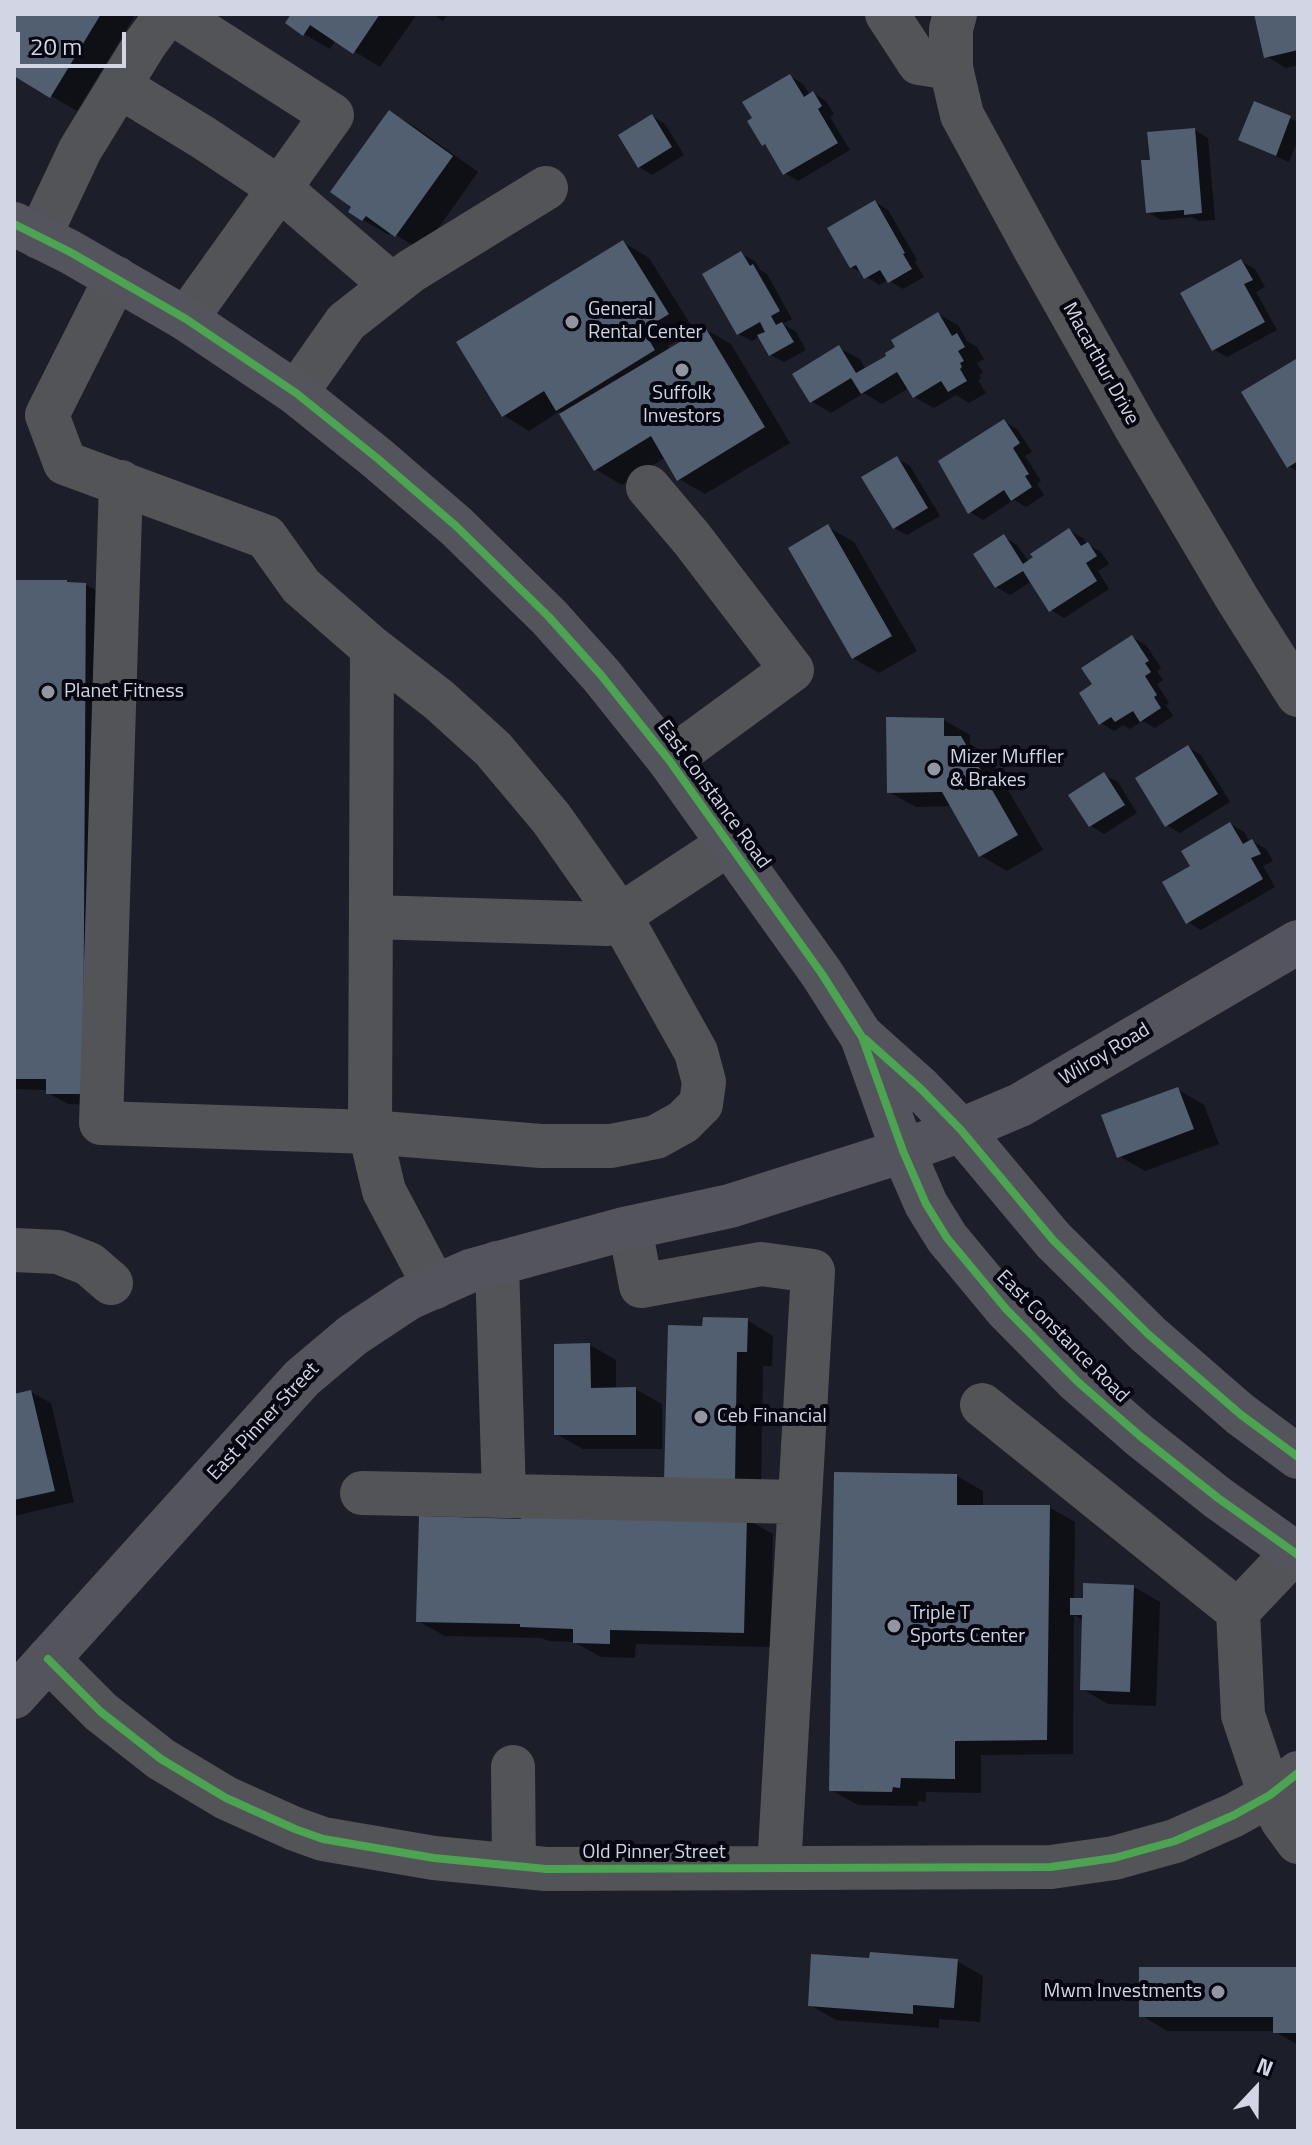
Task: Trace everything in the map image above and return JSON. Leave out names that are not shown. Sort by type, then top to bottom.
[{"type":"main road","name":"East Constance Road","points":[[27,231],[70,252],[186,319],[296,393],[456,526],[549,617],[601,675],[669,760],[822,974],[862,1037],[903,1151],[926,1204],[947,1238],[1006,1309],[1078,1382],[1218,1498],[1296,1553]]},
{"type":"main road","name":"Wilroy Road","points":[[903,1151],[1020,1105],[1298,942]]},
{"type":"main road","name":"East Constance Road","points":[[862,1037],[921,1089],[961,1130],[1053,1240],[1148,1334],[1240,1414],[1298,1457]]},
{"type":"main road","name":"East Pinner Street","points":[[14,1697],[302,1378],[353,1335],[409,1298],[470,1271],[630,1228],[730,1206],[903,1151]]},
{"type":"street","points":[[27,231],[167,14]]},
{"type":"street","points":[[174,14],[332,115],[186,319]]},
{"type":"street","points":[[887,14],[919,63],[951,68]]},
{"type":"street","name":"Macarthur Drive","points":[[955,14],[951,29],[951,68],[962,115],[1144,441],[1298,695]]},
{"type":"street","points":[[119,86],[279,188],[392,285]]},
{"type":"street","points":[[296,393],[346,322],[411,271],[546,188]]},
{"type":"street","points":[[116,278],[47,415],[65,463],[121,482],[266,537],[301,586],[372,648],[439,700],[493,749],[551,818],[620,916],[696,1052],[704,1082],[701,1104],[683,1122],[656,1137],[611,1146],[541,1146],[370,1132],[101,1123],[121,482]]},
{"type":"street","points":[[648,487],[692,539],[792,670],[669,760]]},
{"type":"street","points":[[372,648],[370,1132],[384,1191],[435,1287]]},
{"type":"street","points":[[371,917],[607,924],[730,843]]},
{"type":"street","points":[[630,1228],[641,1286],[761,1264],[813,1271],[779,1868]]},
{"type":"street","points":[[14,1250],[58,1252],[89,1264],[111,1283]]},
{"type":"street","points":[[497,1263],[504,1496]]},
{"type":"street","points":[[982,1405],[1238,1611]]},
{"type":"street","points":[[362,1493],[800,1502]]},
{"type":"street","points":[[1296,1553],[1238,1611],[1243,1715],[1284,1784],[1282,1820],[1298,1842]]},
{"type":"street","name":"Old Pinner Street","points":[[48,1659],[101,1712],[161,1759],[226,1798],[323,1839],[434,1858],[546,1869],[1051,1867],[1114,1858],[1175,1841],[1234,1815],[1284,1784]]},
{"type":"street","points":[[513,1767],[514,1866]]},
{"type":"building","points":[[14,14],[101,14],[50,98],[14,76]]},
{"type":"building","points":[[291,14],[380,14],[353,54],[310,25],[303,36],[285,23]]},
{"type":"building","points":[[1254,14],[1298,14],[1298,50],[1264,58]]},
{"type":"building","points":[[790,74],[804,97],[813,91],[822,106],[818,109],[838,143],[783,175],[747,121],[752,118],[742,102]]},
{"type":"building","points":[[1254,101],[1291,116],[1276,156],[1238,140]]},
{"type":"building","points":[[389,110],[453,156],[395,237],[366,216],[362,221],[348,212],[351,207],[330,192]]},
{"type":"building","points":[[652,114],[672,147],[638,168],[618,135]]},
{"type":"building","points":[[1195,128],[1202,213],[1184,215],[1184,210],[1146,213],[1141,160],[1150,160],[1147,132]]},
{"type":"building","points":[[875,200],[912,269],[888,283],[880,270],[864,279],[856,265],[850,268],[827,228]]},
{"type":"building","name":"General Rental Center","points":[[623,240],[669,314],[643,330],[655,350],[556,411],[544,391],[502,417],[456,342]]},
{"type":"building","points":[[741,251],[750,266],[753,264],[780,311],[771,316],[776,325],[782,322],[794,342],[769,356],[757,335],[765,332],[760,322],[737,335],[702,274]]},
{"type":"building","points":[[1241,259],[1253,280],[1244,284],[1265,322],[1212,351],[1180,293]]},
{"type":"building","points":[[938,312],[952,336],[957,333],[965,347],[958,351],[964,361],[960,363],[960,369],[967,381],[948,392],[941,381],[913,398],[897,372],[861,394],[851,378],[810,403],[792,374],[839,345],[856,373],[886,356],[885,353],[895,347],[891,340]]},
{"type":"building","name":"Suffolk Investors","points":[[705,327],[765,427],[677,481],[651,436],[594,471],[559,414]]},
{"type":"building","points":[[1296,359],[1298,461],[1287,468],[1241,392]]},
{"type":"building","points":[[1004,419],[1020,443],[1013,448],[1029,474],[1025,476],[1032,487],[1011,501],[1004,490],[968,514],[938,461]]},
{"type":"building","points":[[897,456],[928,508],[893,529],[861,477]]},
{"type":"building","points":[[828,524],[892,636],[852,659],[788,548]]},
{"type":"building","points":[[1069,528],[1081,546],[1088,542],[1097,556],[1086,563],[1097,581],[1049,612],[1023,571],[995,588],[973,554],[1004,534],[1023,564],[1033,557],[1030,554]]},
{"type":"building","points":[[14,580],[86,583],[83,1094],[46,1094],[46,1079],[14,1079]]},
{"type":"building","points":[[1132,635],[1149,661],[1145,663],[1151,672],[1145,676],[1161,708],[1140,722],[1133,711],[1115,722],[1111,717],[1099,725],[1079,693],[1092,684],[1081,668]]},
{"type":"building","name":"Mizer Muffler & Brakes","points":[[886,717],[944,718],[944,736],[961,736],[1018,835],[979,857],[942,792],[887,793]]},
{"type":"building","points":[[1188,745],[1218,794],[1165,827],[1135,778]]},
{"type":"building","points":[[1104,772],[1125,805],[1089,827],[1068,795]]},
{"type":"building","points":[[1230,822],[1243,844],[1252,839],[1261,854],[1251,858],[1263,879],[1186,924],[1162,882],[1190,866],[1181,851]]},
{"type":"building","points":[[1178,1087],[1194,1129],[1117,1158],[1101,1115]]},
{"type":"building","name":"Ceb Financial","points":[[703,1317],[748,1318],[747,1352],[737,1352],[735,1482],[664,1481],[668,1325],[702,1326]]},
{"type":"building","points":[[590,1343],[591,1388],[636,1387],[636,1435],[554,1435],[554,1344]]},
{"type":"building","points":[[31,1390],[55,1491],[14,1500],[14,1394]]},
{"type":"building","name":"Triple T Sports Center","points":[[834,1472],[957,1474],[957,1505],[1050,1505],[1047,1740],[955,1741],[955,1779],[901,1778],[900,1788],[893,1787],[892,1792],[829,1791]]},
{"type":"building","points":[[521,1505],[747,1517],[744,1633],[610,1630],[610,1644],[573,1643],[573,1629],[520,1627],[520,1624],[416,1622],[419,1516],[521,1519]]},
{"type":"building","points":[[1083,1583],[1134,1585],[1130,1692],[1080,1690],[1082,1615],[1070,1615],[1070,1598],[1083,1598]]},
{"type":"building","points":[[870,1952],[958,1959],[954,2008],[913,2005],[913,2014],[808,2006],[811,1954],[869,1958]]},
{"type":"building","name":"Mwm Investments","points":[[1139,1967],[1298,1967],[1298,2033],[1273,2033],[1273,2017],[1139,2017]]},
{"type":"cycle path","points":[[14,224],[70,252],[186,319],[296,393],[456,526],[549,617],[601,675],[669,760],[822,974],[862,1037],[903,1151],[926,1204],[947,1238],[1006,1309],[1078,1382],[1218,1498],[1298,1555]]},
{"type":"cycle path","points":[[865,1039],[961,1130],[1053,1240],[1148,1334],[1240,1414],[1298,1457]]},
{"type":"cycle path","points":[[48,1659],[101,1712],[161,1759],[226,1798],[295,1829],[323,1839],[434,1858],[546,1869],[1051,1867],[1114,1858],[1175,1841],[1234,1815],[1270,1795],[1298,1773]]},
{"type":"place","name":"General Rental Center","points":[[572,322]]},
{"type":"place","name":"Suffolk Investors","points":[[682,370]]},
{"type":"place","name":"Planet Fitness","points":[[48,692]]},
{"type":"place","name":"Mizer Muffler & Brakes","points":[[934,769]]},
{"type":"place","name":"Ceb Financial","points":[[701,1417]]},
{"type":"place","name":"Triple T Sports Center","points":[[894,1626]]},
{"type":"place","name":"Mwm Investments","points":[[1218,1992]]}]
